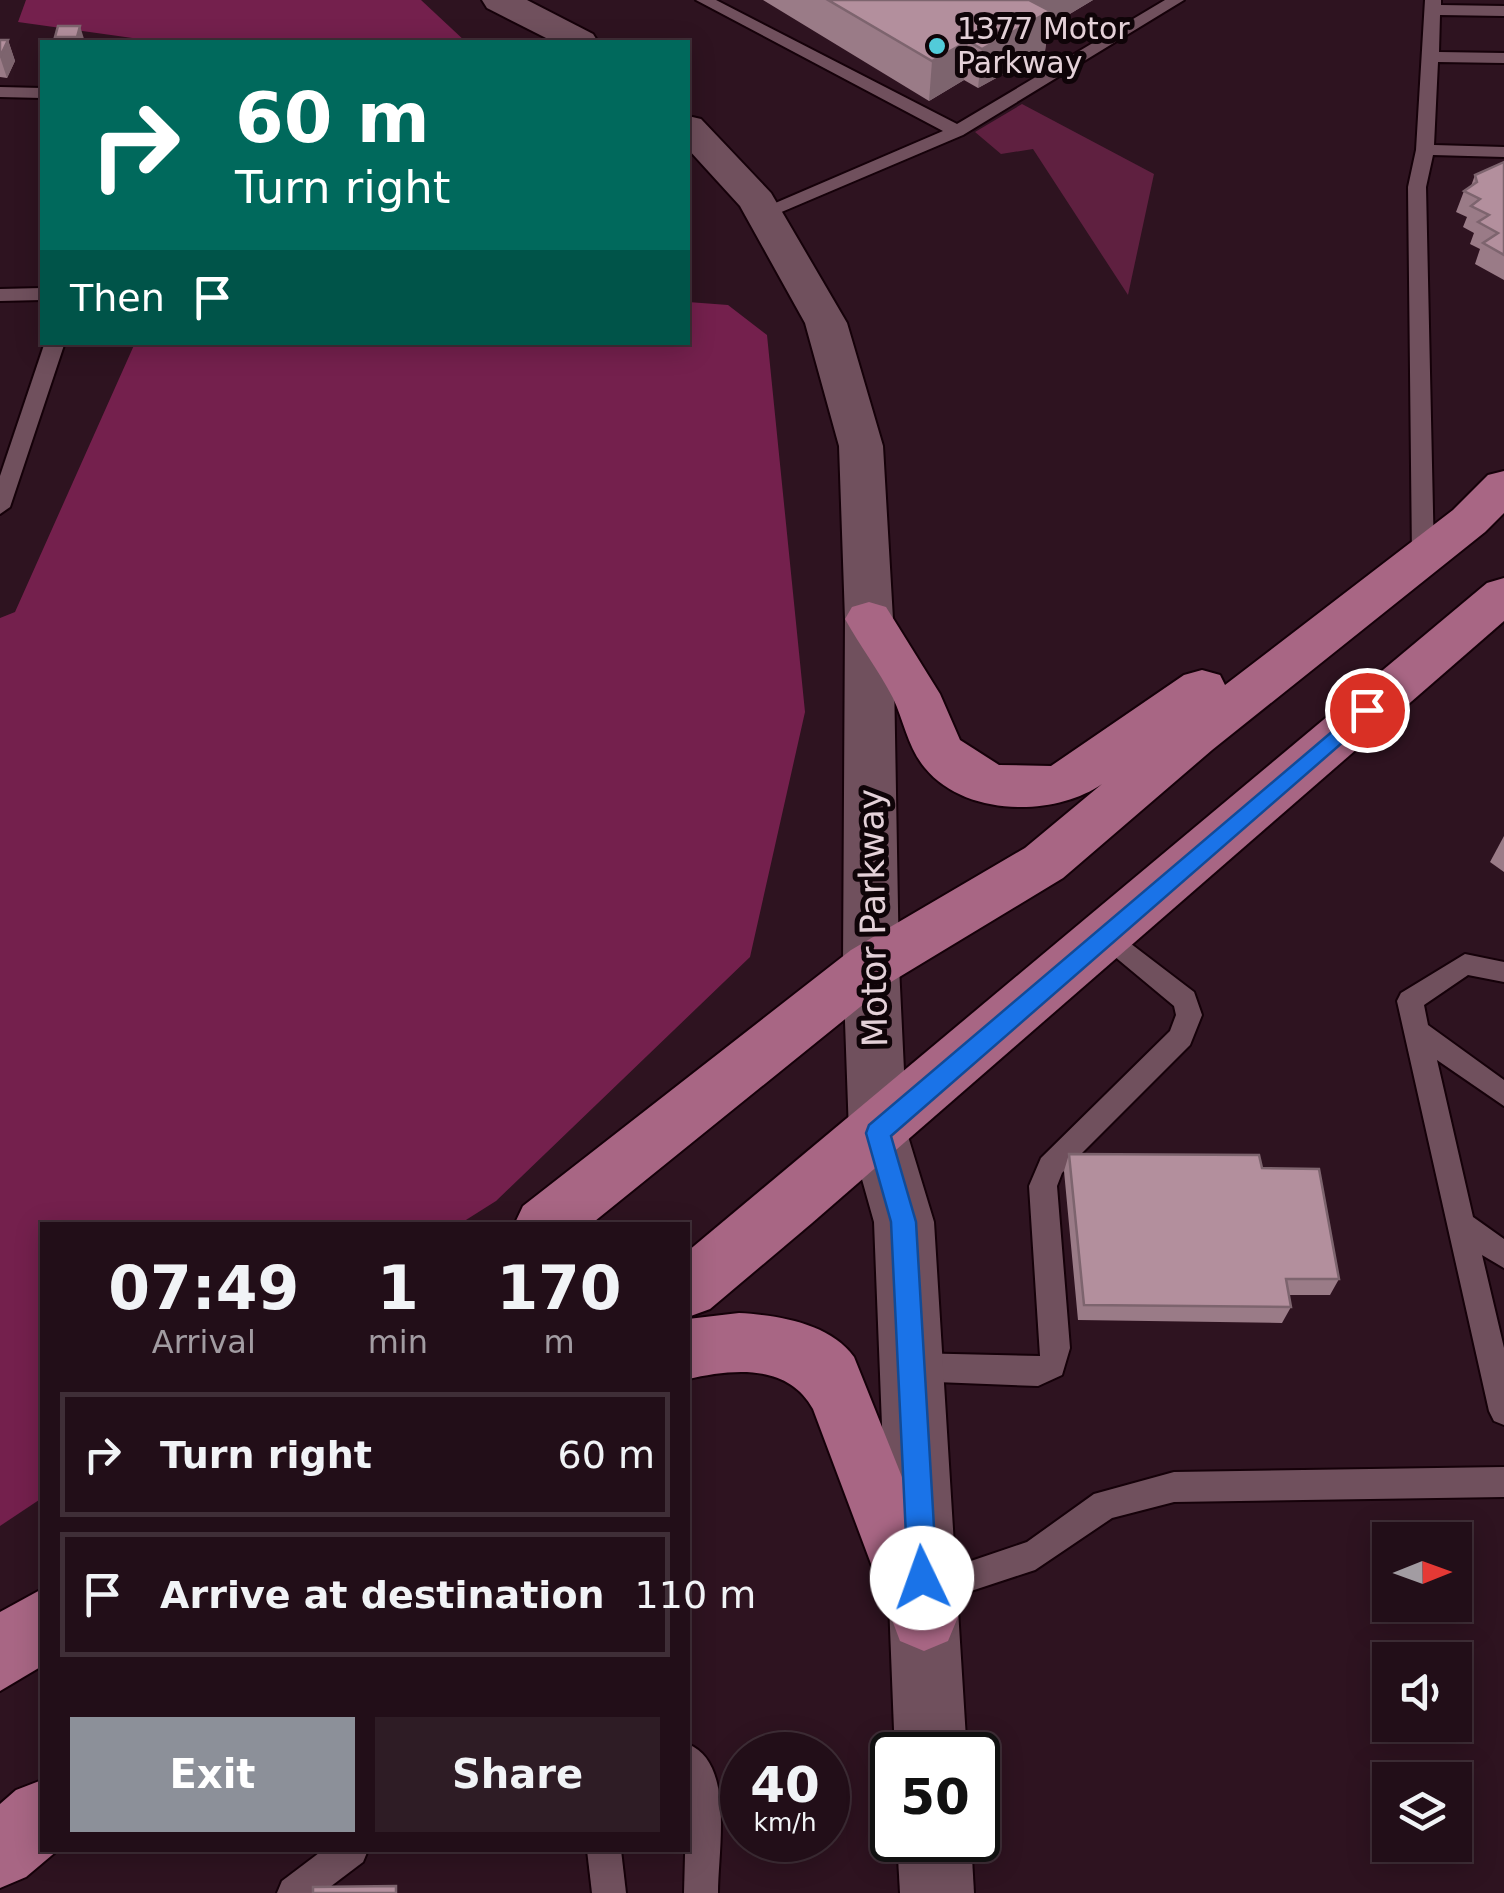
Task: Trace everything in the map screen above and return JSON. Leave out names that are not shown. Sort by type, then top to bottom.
[{"type":"highway","points":[[548,1222],[871,966],[1044,863],[1504,486]]},
{"type":"highway","points":[[690,1287],[878,1133],[1504,595]]},
{"type":"highway","points":[[869,619],[921,705],[943,756],[960,770],[995,783],[1041,789],[1064,784],[1214,681],[1367,598]]},
{"type":"highway","points":[[690,1348],[714,1340],[775,1346],[823,1367],[841,1397],[923,1597]]},
{"type":"highway","points":[[0,1656],[40,1624]]},
{"type":"highway","points":[[0,1851],[40,1818]]},
{"type":"main road","points":[[500,0],[576,40]]},
{"type":"main road","name":"Motor Parkway","points":[[690,129],[765,214],[826,323],[861,446],[869,619],[871,966],[878,1133],[904,1222],[930,1732]]},
{"type":"main road","points":[[935,1862],[936,1893]]},
{"type":"lane","points":[[704,0],[956,132]]},
{"type":"lane","points":[[765,214],[956,132],[1176,0]]},
{"type":"lane","points":[[1423,556],[1417,187],[1424,150],[1432,5],[1504,11]]},
{"type":"lane","points":[[1430,57],[1504,58]]},
{"type":"lane","points":[[0,92],[40,92]]},
{"type":"lane","points":[[1424,150],[1504,152]]},
{"type":"lane","points":[[0,295],[40,294]]},
{"type":"lane","points":[[0,507],[55,345]]},
{"type":"lane","points":[[912,1367],[1038,1372],[1052,1365],[1056,1348],[1044,1186],[1051,1166],[1181,1037],[1189,1015],[1185,1000],[1105,934]]},
{"type":"lane","points":[[1504,972],[1465,964],[1410,1001],[1504,1411]]},
{"type":"lane","points":[[1416,1030],[1504,1095]]},
{"type":"lane","points":[[1462,1224],[1504,1255]]},
{"type":"lane","points":[[923,1597],[1036,1555],[1106,1505],[1174,1487],[1504,1482]]},
{"type":"lane","points":[[690,1763],[703,1779],[701,1893]]},
{"type":"lane","points":[[294,1893],[347,1852]]},
{"type":"lane","points":[[604,1852],[610,1893]]},
{"type":"shaded area","points":[[26,0],[421,0],[464,40],[147,40],[18,22]]},
{"type":"shaded area","points":[[1022,104],[1154,174],[1128,295],[1033,149],[1001,154],[975,132]]},
{"type":"shaded area","points":[[690,302],[728,305],[767,335],[805,712],[750,957],[496,1201],[463,1222],[40,1222],[40,1499],[0,1526],[0,618],[15,612],[134,345],[690,345]]},
{"type":"building","points":[[828,0],[1033,0],[1050,11],[982,49],[968,41],[932,61]]},
{"type":"building","points":[[58,26],[80,26],[77,37],[55,37]]},
{"type":"building","points":[[0,40],[8,40],[0,57]]},
{"type":"building","points":[[1504,162],[1504,255],[1483,243],[1498,233],[1478,222],[1489,215],[1471,206],[1480,199],[1464,191],[1477,182],[1475,175]]},
{"type":"building","points":[[1069,1154],[1259,1155],[1262,1168],[1319,1169],[1339,1279],[1286,1279],[1291,1307],[1084,1305]]},
{"type":"building","points":[[396,1886],[396,1893],[313,1893],[313,1887]]},
{"type":"place","name":"1377 Motor Parkway","points":[[937,46]]},
{"type":"route","points":[[922,1578],[904,1222],[878,1133],[1257,801],[1367,710]]}]
